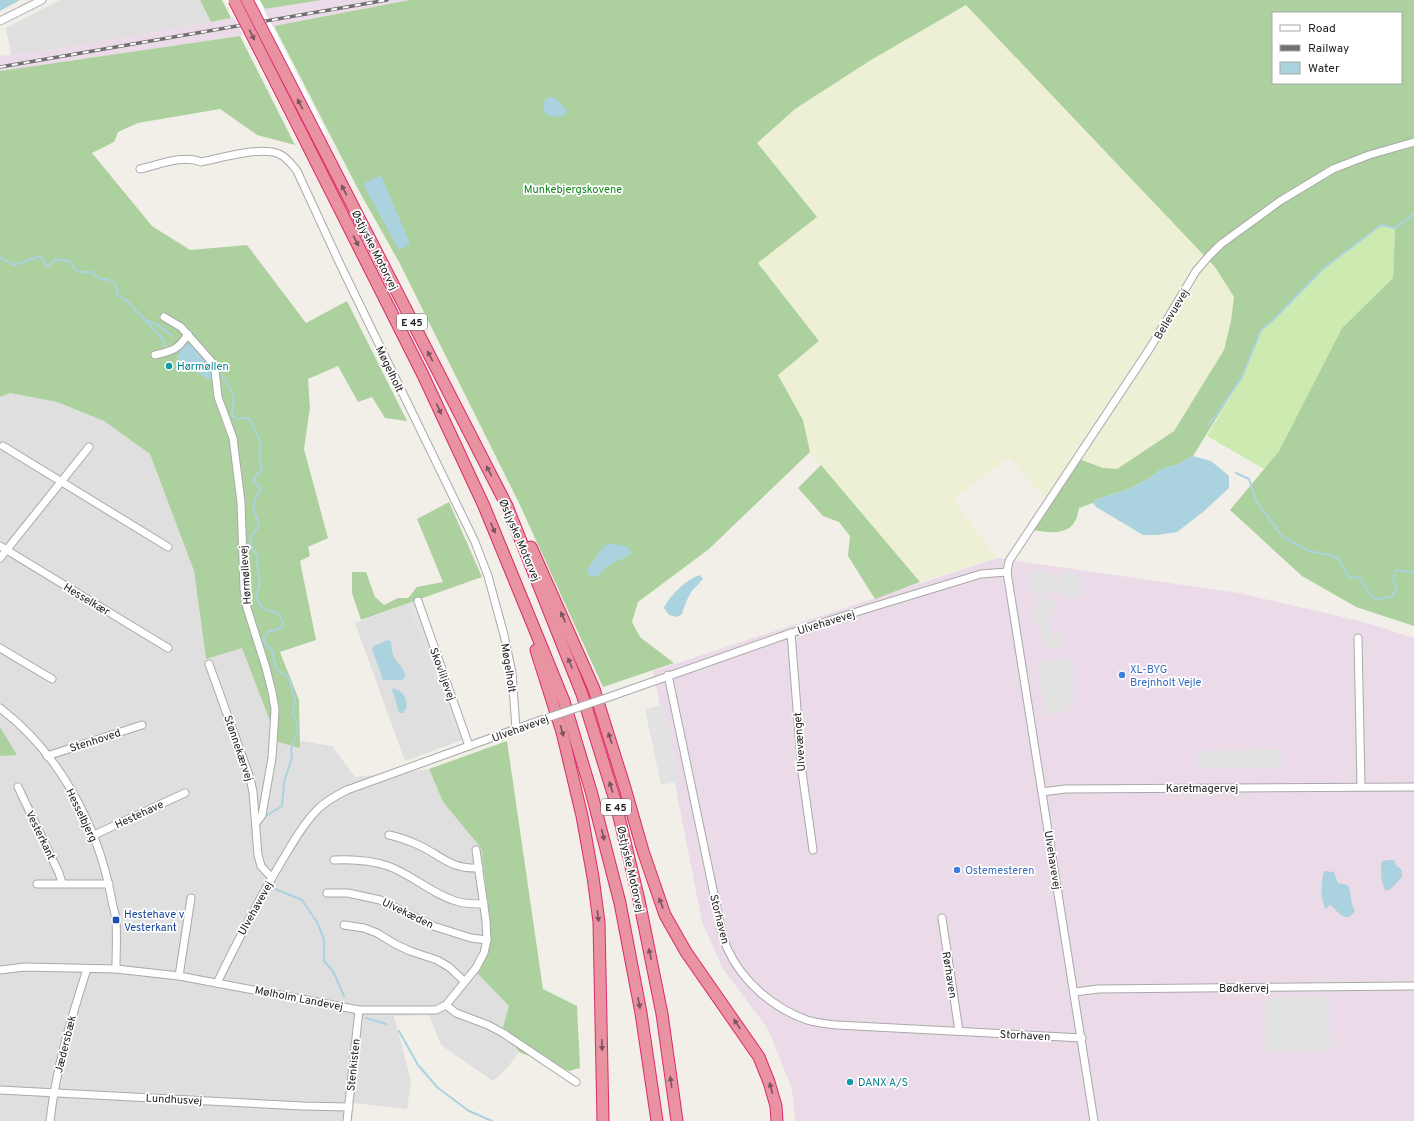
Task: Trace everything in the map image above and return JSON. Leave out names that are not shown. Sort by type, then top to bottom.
[{"type":"highway","name":"Østjyske Motorvej","points":[[234,0],[426,382],[484,506],[564,701],[591,791],[620,903],[641,1013],[657,1121]]},
{"type":"highway","name":"Østjyske Motorvej","points":[[247,0],[507,506],[582,694],[615,800],[639,900],[662,1014],[677,1121]]},
{"type":"highway","points":[[507,506],[517,518],[553,594],[594,689],[643,851],[665,915],[686,952],[759,1057],[769,1082],[776,1106],[777,1121]]},
{"type":"highway","points":[[518,586],[529,629],[545,675],[562,732],[582,816],[593,877],[599,922],[603,1121]]},
{"type":"street","points":[[0,21],[42,0]]},
{"type":"street","name":"Bellevuevej","points":[[1007,572],[1009,561],[1150,348],[1196,271],[1208,257],[1221,244],[1280,201],[1333,169],[1369,155],[1414,142]]},
{"type":"street","name":"Møgelholt","points":[[140,169],[187,158],[195,159],[201,162],[256,152],[270,151],[280,154],[289,160],[297,171],[340,264],[475,542],[488,576],[504,636],[512,673],[516,729]]},
{"type":"street","name":"Hørmøllevej","points":[[164,317],[181,327],[210,361],[215,370],[218,397],[233,438],[241,502],[244,590],[247,608],[266,668],[275,709],[272,758],[262,815],[256,823]]},
{"type":"street","points":[[155,355],[172,351],[183,342],[188,334]]},
{"type":"street","points":[[3,446],[168,547]]},
{"type":"street","points":[[0,558],[3,548],[62,482],[89,447]]},
{"type":"street","name":"Hesselkær","points":[[3,548],[168,648]]},
{"type":"street","name":"Ulvehavevej","points":[[217,983],[249,918],[299,833],[310,817],[320,807],[347,790],[538,721],[791,633],[982,574],[1007,572],[1075,992],[1094,1121]]},
{"type":"street","name":"Skovliljevej","points":[[418,601],[469,746]]},
{"type":"street","name":"Ulvevænget","points":[[791,633],[802,772],[813,850]]},
{"type":"street","points":[[1358,638],[1361,787]]},
{"type":"street","points":[[0,648],[52,680]]},
{"type":"street","name":"Stønnekærvej","points":[[209,664],[250,778],[253,792],[258,855],[261,866],[272,878]]},
{"type":"street","name":"Storhaven","points":[[668,676],[720,923],[728,950],[740,971],[758,990],[772,1002],[790,1013],[808,1020],[837,1025],[1082,1038]]},
{"type":"street","name":"Hesselbjerg","points":[[0,708],[26,732],[47,756],[67,784],[94,835],[109,884],[116,920],[116,969]]},
{"type":"street","name":"Stenhoved","points":[[47,756],[142,725]]},
{"type":"street","name":"Vesterkant","points":[[18,787],[59,873],[62,883]]},
{"type":"street","name":"Karetmagervej","points":[[1042,792],[1065,789],[1414,787]]},
{"type":"street","name":"Hestehave","points":[[94,835],[185,793]]},
{"type":"street","points":[[389,835],[417,844],[454,866],[479,868]]},
{"type":"street","points":[[476,850],[484,904],[487,940],[484,953],[476,968],[446,1005],[456,1013],[488,1025],[503,1033],[576,1082]]},
{"type":"street","points":[[334,860],[353,859],[388,866],[406,874],[424,886],[459,902],[484,904]]},
{"type":"street","points":[[37,884],[109,884]]},
{"type":"street","name":"Ulvekæden","points":[[327,893],[348,893],[380,900],[433,926],[471,938],[487,940]]},
{"type":"street","points":[[179,976],[191,898]]},
{"type":"street","name":"Rørhaven","points":[[942,918],[959,1031]]},
{"type":"street","points":[[344,925],[370,931],[410,951],[437,960],[449,967],[464,981]]},
{"type":"street","name":"Mølholm Landevej","points":[[0,970],[25,967],[116,969],[179,976],[360,1010],[436,1010],[446,1005]]},
{"type":"street","name":"Jædersbæk","points":[[50,1121],[53,1093],[70,1021],[87,969]]},
{"type":"street","name":"Bødkervej","points":[[1075,992],[1098,989],[1414,986]]},
{"type":"street","name":"Stenkisten","points":[[347,1121],[360,1010]]},
{"type":"street","name":"Lundhusvej","points":[[0,1090],[349,1107]]},
{"type":"shaded area","points":[[60,0],[200,0],[211,22],[52,50],[11,55],[6,28]]},
{"type":"shaded area","points":[[322,0],[409,0],[274,26],[240,36],[0,71],[0,56],[52,50],[231,18],[265,9]]},
{"type":"shaded area","points":[[10,393],[57,402],[104,421],[150,454],[194,571],[206,659],[242,647],[277,737],[332,746],[355,777],[429,769],[443,802],[481,848],[490,921],[488,952],[477,973],[509,1006],[503,1027],[519,1052],[508,1067],[493,1081],[441,1045],[429,1015],[394,1016],[411,1081],[407,1109],[353,1103],[352,1121],[0,1121],[0,397]]},
{"type":"shaded area","points":[[997,558],[1239,593],[1360,621],[1414,638],[1414,1121],[795,1121],[792,1089],[768,1029],[723,969],[702,922],[653,671]]},
{"type":"shaded area","points":[[1040,570],[1051,574],[1056,584],[1058,578],[1064,573],[1075,573],[1082,581],[1080,592],[1074,597],[1067,598],[1060,595],[1055,585],[1053,591],[1047,596],[1036,596],[1031,591],[1029,583],[1031,576]]},
{"type":"shaded area","points":[[1046,598],[1055,600],[1050,623],[1050,634],[1062,634],[1061,649],[1043,647],[1042,628],[1038,625],[1034,618],[1035,605]]},
{"type":"shaded area","points":[[415,601],[465,739],[405,761],[355,623]]},
{"type":"shaded area","points":[[414,605],[463,736],[458,739],[409,607]]},
{"type":"shaded area","points":[[1073,659],[1073,706],[1065,708],[1065,712],[1045,715],[1038,662]]},
{"type":"shaded area","points":[[664,705],[680,781],[661,785],[645,709]]},
{"type":"shaded area","points":[[1282,750],[1282,768],[1198,769],[1198,751]]},
{"type":"shaded area","points":[[1329,997],[1331,1050],[1266,1051],[1265,998]]},
{"type":"green space","points":[[200,0],[222,0],[231,18],[211,22]]},
{"type":"green space","points":[[260,0],[322,0],[265,9]]},
{"type":"green space","name":"Munkebjergskovene","points":[[409,0],[1414,0],[1414,626],[1356,607],[1302,576],[1230,510],[1279,451],[1342,328],[1393,278],[1395,228],[1381,225],[1324,268],[1271,322],[1261,330],[1242,377],[1193,456],[1179,464],[1162,469],[1129,489],[1095,500],[1093,503],[1079,508],[1075,521],[1066,530],[1044,532],[1033,530],[1079,459],[1103,468],[1117,469],[1174,431],[1224,350],[1231,321],[1234,297],[1215,267],[966,5],[871,60],[795,109],[757,143],[817,217],[758,263],[819,341],[778,375],[803,420],[810,452],[709,549],[638,602],[632,622],[640,637],[674,663],[603,687],[519,503],[399,262],[359,191],[274,26]]},
{"type":"green space","points":[[966,5],[1215,267],[1234,297],[1231,321],[1224,350],[1174,431],[1117,469],[1103,468],[1079,459],[1050,503],[1009,458],[953,500],[997,558],[920,582],[810,452],[803,420],[778,375],[819,341],[758,263],[757,143],[795,109],[871,60]]},
{"type":"green space","points":[[240,36],[295,145],[257,135],[220,109],[138,123],[118,132],[114,142],[92,153],[152,226],[190,250],[247,245],[306,323],[347,301],[407,421],[385,418],[372,397],[358,402],[338,366],[308,379],[310,408],[304,449],[328,538],[308,547],[310,556],[300,561],[316,640],[280,652],[299,700],[300,748],[278,742],[242,648],[206,659],[194,571],[150,454],[104,421],[57,402],[10,393],[0,397],[0,71]]},
{"type":"green space","points":[[1381,225],[1395,228],[1393,278],[1342,328],[1279,451],[1264,469],[1207,436],[1242,377],[1261,330],[1271,322],[1324,268]]},
{"type":"green space","points":[[821,465],[920,582],[875,599],[848,556],[850,536],[839,522],[823,516],[798,488]]},
{"type":"green space","points":[[449,502],[482,577],[361,620],[352,593],[352,572],[366,572],[375,597],[384,605],[398,598],[408,598],[417,587],[443,582],[417,519]]},
{"type":"green space","points":[[0,727],[17,755],[0,756]]},
{"type":"green space","points":[[507,741],[543,989],[577,1006],[580,1068],[569,1071],[519,1052],[503,1027],[509,1006],[477,973],[488,952],[490,921],[481,848],[443,802],[429,769]]},
{"type":"water","points":[[0,0],[20,0],[0,11]]},
{"type":"water","points":[[554,97],[567,110],[566,115],[552,117],[545,113],[543,105],[546,99]]},
{"type":"water","points":[[381,175],[410,244],[399,250],[363,184]]},
{"type":"water","points":[[188,344],[196,349],[210,368],[212,377],[209,379],[177,358],[181,348]]},
{"type":"water","points":[[1193,456],[1211,461],[1229,476],[1229,488],[1203,512],[1177,532],[1157,535],[1143,535],[1096,507],[1093,503],[1095,500],[1129,489],[1162,469],[1179,464]]},
{"type":"water","points":[[611,543],[628,547],[631,553],[611,564],[596,577],[590,576],[587,571],[588,568],[604,546]]},
{"type":"water","points":[[700,575],[703,579],[691,592],[682,614],[677,617],[669,615],[664,608],[666,603],[679,588]]},
{"type":"water","points":[[388,640],[391,642],[394,657],[404,672],[405,677],[401,680],[383,680],[372,649],[374,646]]},
{"type":"water","points":[[393,688],[402,692],[405,697],[407,707],[403,713],[399,713],[392,691]]},
{"type":"water","points":[[1394,860],[1397,867],[1402,871],[1402,877],[1391,889],[1386,891],[1382,881],[1381,864],[1382,861]]},
{"type":"water","points":[[1324,871],[1334,872],[1338,883],[1349,887],[1352,904],[1355,911],[1348,917],[1342,916],[1330,905],[1326,909],[1325,908],[1322,899],[1322,880]]},
{"type":"pier","points":[[225,0],[259,0],[327,134],[300,147]]},
{"type":"waterway","points":[[1209,425],[1242,377],[1261,330],[1271,322],[1324,268],[1381,225],[1395,228],[1414,214]]},
{"type":"waterway","points":[[0,257],[14,265],[41,256],[47,267],[55,260],[69,261],[78,272],[92,272],[100,280],[107,279],[116,284],[117,295],[127,301],[163,339],[166,348]]},
{"type":"waterway","points":[[146,320],[159,326],[172,336]]},
{"type":"waterway","points":[[218,372],[234,397],[232,416],[237,419],[247,418],[251,421],[261,444],[259,455],[262,469],[255,477],[254,482],[259,486],[260,492],[254,504],[259,526],[252,536],[250,545],[258,557],[257,566],[260,584],[256,595],[261,606],[266,610],[278,613],[283,623],[281,628],[268,632],[264,638],[265,643],[272,651],[276,669],[289,678],[295,700],[293,713],[298,728],[291,750],[292,758],[284,782],[282,806],[264,817]]},
{"type":"waterway","points":[[1236,473],[1249,479],[1256,501],[1282,536],[1309,551],[1330,555],[1339,559],[1347,575],[1352,578],[1359,577],[1370,594],[1376,599],[1392,597],[1397,586],[1393,581],[1396,570],[1414,573]]},
{"type":"waterway","points":[[275,889],[302,900],[317,922],[324,939],[324,961],[333,971],[344,996]]},
{"type":"waterway","points":[[366,1018],[386,1024]]},
{"type":"waterway","points":[[399,1031],[418,1065],[438,1088],[469,1111],[492,1121]]},
{"type":"railway","points":[[0,67],[387,0]]},
{"type":"place","name":"Hørmøllen","points":[[169,366]]},
{"type":"place","name":"XL-BYG Brejnholt Vejle","points":[[1122,675]]},
{"type":"place","name":"Ostemesteren","points":[[957,870]]},
{"type":"place","name":"Hestehave v Vesterkant","points":[[116,920]]},
{"type":"place","name":"DANX A/S","points":[[850,1082]]}]
